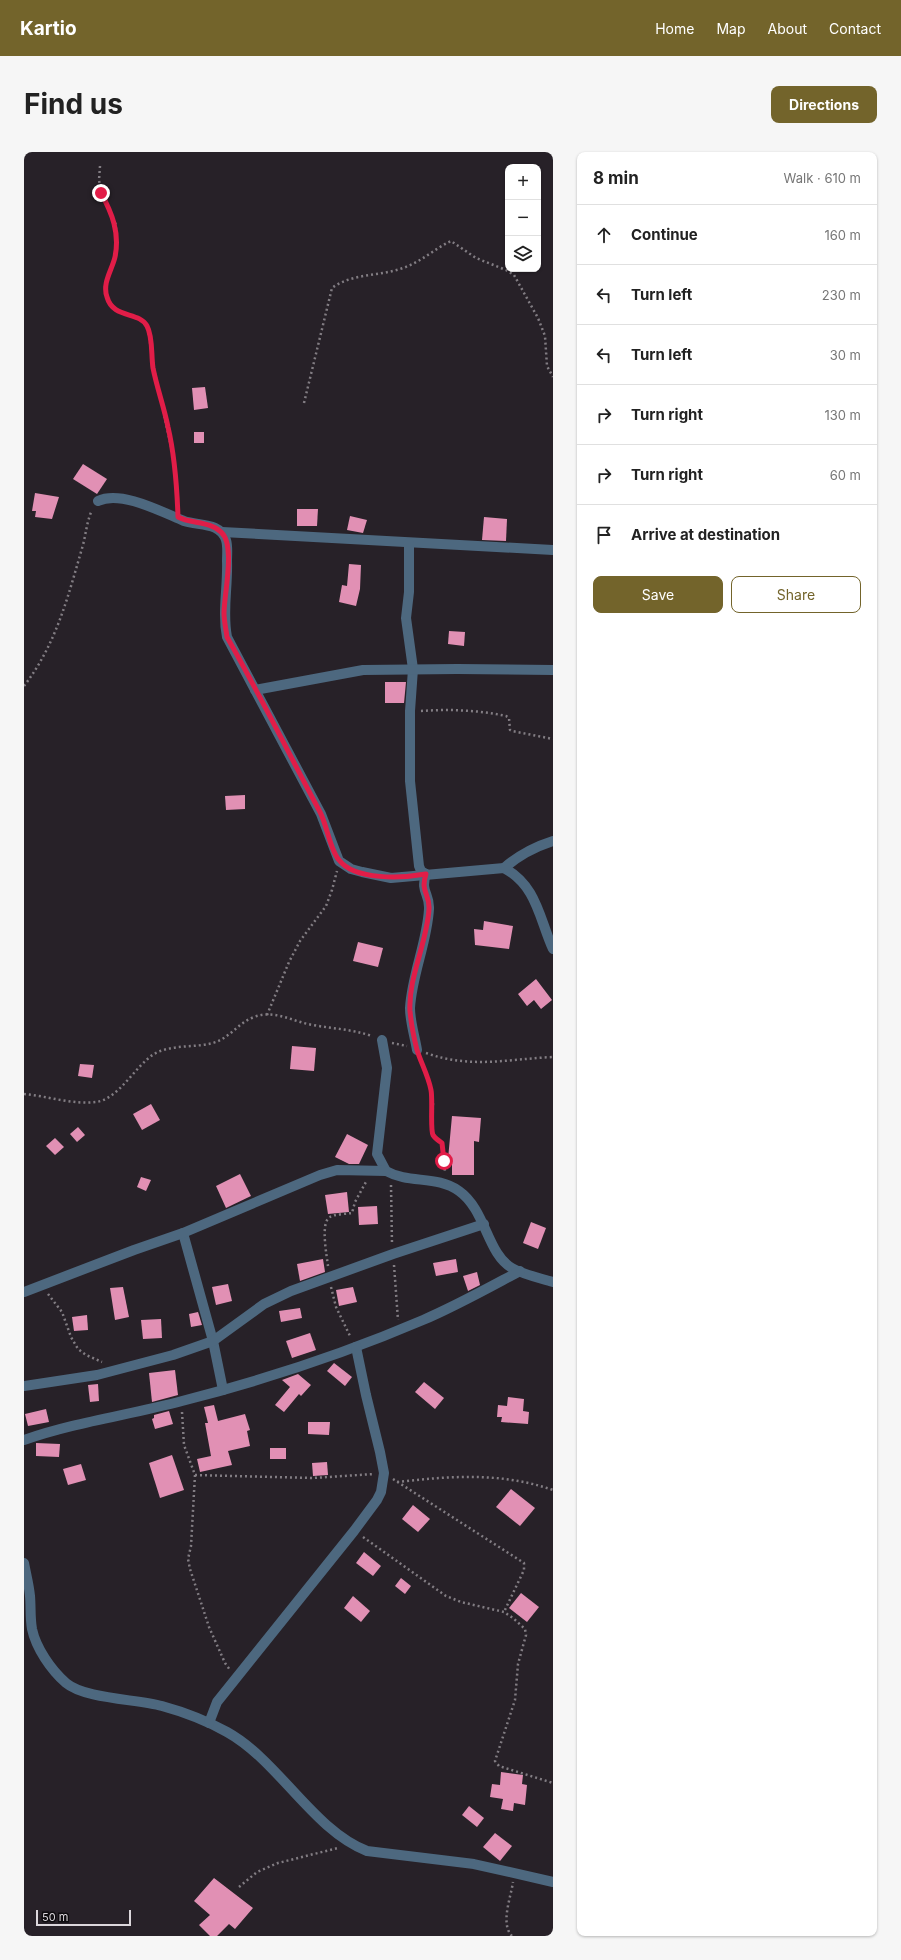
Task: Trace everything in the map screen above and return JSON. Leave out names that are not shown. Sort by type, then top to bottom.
[{"type":"street","points":[[98,501],[114,498],[155,508],[184,521],[213,526],[222,532],[226,540],[227,553],[224,612],[227,637],[321,814],[339,861],[350,869],[378,877],[404,878],[426,874],[504,868],[514,874],[529,889],[553,950]]},
{"type":"street","points":[[222,532],[553,550]]},
{"type":"street","points":[[409,543],[409,592],[406,618],[413,669],[410,711],[411,796],[419,866],[426,874]]},
{"type":"street","points":[[255,690],[363,670],[553,670]]},
{"type":"street","points":[[504,868],[528,850],[553,841]]},
{"type":"street","points":[[417,1050],[410,1010],[415,976],[425,941],[429,909],[423,884],[426,874]]},
{"type":"street","points":[[382,1040],[387,1068],[377,1154],[388,1172]]},
{"type":"street","points":[[24,1292],[41,1287],[134,1250],[183,1233],[320,1175],[337,1170],[388,1172],[417,1179],[435,1180],[446,1183],[461,1192],[470,1201],[484,1224],[499,1256],[512,1268],[553,1282]]},
{"type":"street","points":[[24,1386],[120,1370],[173,1355],[213,1341],[264,1304],[291,1291],[393,1254],[484,1224]]},
{"type":"street","points":[[183,1233],[213,1341],[223,1390]]},
{"type":"street","points":[[24,1440],[47,1432],[183,1401],[223,1390],[356,1347],[398,1330],[472,1296],[520,1271]]},
{"type":"street","points":[[209,1723],[217,1702],[354,1531],[377,1500],[381,1492],[384,1473],[356,1347]]},
{"type":"street","points":[[24,1563],[30,1595],[33,1631],[38,1646],[47,1660],[66,1683],[74,1688],[162,1706],[209,1723],[228,1733],[261,1757],[318,1816],[352,1845],[367,1851],[474,1864],[553,1882]]},
{"type":"street","points":[[24,1623],[33,1631]]},
{"type":"path","points":[[100,166],[99,180],[101,193],[112,216],[116,234],[115,256],[105,287],[106,293],[109,303],[116,310],[142,320],[148,329],[154,369],[174,460],[178,517]]},
{"type":"path","points":[[304,403],[332,288],[340,282],[348,279],[390,273],[409,266],[451,241],[476,258],[506,270],[514,275],[538,318],[544,336],[547,366],[553,377]]},
{"type":"path","points":[[24,686],[34,673],[57,632],[84,541],[90,513],[98,501]]},
{"type":"path","points":[[410,711],[438,709],[474,711],[506,716],[509,718],[510,730],[512,731],[553,739]]},
{"type":"path","points":[[267,1015],[289,962],[300,941],[326,906],[332,890],[339,861]]},
{"type":"path","points":[[24,1094],[82,1102],[97,1102],[108,1098],[154,1055],[167,1049],[213,1043],[226,1037],[244,1022],[255,1016],[267,1015],[288,1017],[311,1025],[344,1028],[445,1060],[476,1063],[553,1057]]},
{"type":"path","points":[[417,1050],[426,1070],[431,1090],[433,1103],[432,1132],[434,1137],[442,1143],[446,1183]]},
{"type":"path","points":[[356,1347],[336,1306],[329,1278],[324,1229],[326,1221],[329,1217],[352,1213],[355,1202],[371,1171]]},
{"type":"path","points":[[388,1172],[398,1330]]},
{"type":"path","points":[[41,1287],[55,1301],[62,1312],[71,1337],[78,1349],[86,1355],[120,1370]]},
{"type":"path","points":[[183,1401],[183,1434],[195,1475],[191,1546],[188,1559],[217,1649],[236,1678]]},
{"type":"path","points":[[195,1475],[313,1478],[384,1473],[524,1563],[524,1570],[504,1612]]},
{"type":"path","points":[[397,1482],[452,1476],[498,1478],[524,1482],[553,1490]]},
{"type":"path","points":[[354,1531],[446,1596],[461,1602],[504,1612],[525,1629],[526,1635],[518,1664],[515,1700],[495,1761],[499,1766],[553,1784]]},
{"type":"path","points":[[239,1886],[258,1872],[278,1863],[352,1845]]},
{"type":"path","points":[[512,1936],[509,1933],[507,1918],[515,1874]]},
{"type":"building","points":[[205,387],[208,408],[194,410],[192,388]]},
{"type":"building","points":[[194,432],[204,432],[204,443],[194,443]]},
{"type":"building","points":[[83,464],[107,479],[97,494],[73,479]]},
{"type":"building","points":[[35,493],[59,497],[52,519],[35,517],[36,511],[32,511]]},
{"type":"building","points":[[297,509],[318,509],[317,526],[297,526]]},
{"type":"building","points":[[350,516],[367,520],[363,533],[347,530]]},
{"type":"building","points":[[484,517],[507,519],[506,541],[482,540]]},
{"type":"building","points":[[349,564],[361,565],[360,589],[356,606],[339,602],[342,585],[347,586]]},
{"type":"building","points":[[449,631],[465,632],[464,646],[448,644]]},
{"type":"building","points":[[385,682],[406,682],[404,703],[385,703]]},
{"type":"building","points":[[245,795],[245,809],[226,810],[225,796]]},
{"type":"building","points":[[484,921],[513,926],[509,949],[475,945],[474,929],[483,930]]},
{"type":"building","points":[[358,942],[383,948],[378,967],[353,961]]},
{"type":"building","points":[[536,979],[552,1000],[541,1009],[534,1000],[527,1006],[518,994]]},
{"type":"building","points":[[292,1046],[316,1048],[314,1071],[290,1069]]},
{"type":"building","points":[[80,1064],[94,1065],[92,1078],[78,1076]]},
{"type":"building","points":[[151,1104],[160,1120],[142,1130],[133,1114]]},
{"type":"building","points":[[452,1116],[481,1118],[479,1142],[474,1141],[474,1175],[452,1175],[452,1159],[448,1159]]},
{"type":"building","points":[[78,1127],[85,1135],[77,1142],[70,1134]]},
{"type":"building","points":[[347,1134],[368,1145],[359,1164],[349,1164],[335,1157]]},
{"type":"building","points":[[55,1138],[64,1147],[55,1155],[46,1146]]},
{"type":"building","points":[[240,1174],[251,1196],[226,1208],[216,1186]]},
{"type":"building","points":[[141,1177],[151,1180],[146,1191],[137,1187]]},
{"type":"building","points":[[347,1192],[349,1212],[328,1214],[325,1195]]},
{"type":"building","points":[[377,1206],[378,1224],[359,1225],[358,1207]]},
{"type":"building","points":[[531,1222],[546,1228],[538,1249],[523,1243]]},
{"type":"building","points":[[323,1259],[325,1272],[300,1281],[297,1264]]},
{"type":"building","points":[[456,1259],[458,1272],[436,1276],[433,1263]]},
{"type":"building","points":[[477,1272],[480,1285],[468,1291],[463,1276]]},
{"type":"building","points":[[228,1284],[232,1301],[216,1305],[212,1287]]},
{"type":"building","points":[[123,1287],[129,1317],[115,1320],[110,1288]]},
{"type":"building","points":[[353,1287],[357,1302],[339,1306],[336,1290]]},
{"type":"building","points":[[300,1308],[302,1318],[281,1322],[279,1311]]},
{"type":"building","points":[[198,1312],[202,1325],[191,1327],[189,1314]]},
{"type":"building","points":[[87,1315],[88,1330],[74,1331],[72,1317]]},
{"type":"building","points":[[161,1319],[162,1338],[143,1339],[141,1320]]},
{"type":"building","points":[[310,1333],[316,1350],[292,1358],[286,1341]]},
{"type":"building","points":[[334,1363],[352,1377],[345,1386],[327,1371]]},
{"type":"building","points":[[175,1370],[178,1395],[152,1402],[149,1373]]},
{"type":"building","points":[[298,1374],[311,1385],[301,1396],[299,1394],[284,1412],[275,1405],[290,1387],[282,1380]]},
{"type":"building","points":[[424,1382],[444,1398],[435,1409],[415,1392]]},
{"type":"building","points":[[98,1384],[99,1401],[90,1402],[88,1385]]},
{"type":"building","points":[[508,1397],[524,1399],[523,1411],[529,1412],[528,1424],[501,1422],[502,1417],[497,1417],[498,1405],[507,1406]]},
{"type":"building","points":[[214,1405],[218,1421],[245,1414],[250,1430],[247,1431],[250,1446],[228,1451],[232,1465],[200,1472],[197,1459],[211,1456],[205,1423],[208,1423],[204,1407]]},
{"type":"building","points":[[46,1409],[49,1422],[28,1426],[25,1414]]},
{"type":"building","points":[[169,1411],[173,1424],[155,1429],[152,1419],[154,1418],[154,1415]]},
{"type":"building","points":[[308,1422],[330,1422],[329,1435],[308,1434]]},
{"type":"building","points":[[36,1443],[60,1444],[59,1457],[36,1456]]},
{"type":"building","points":[[270,1448],[286,1448],[286,1459],[270,1459]]},
{"type":"building","points":[[172,1455],[184,1490],[160,1498],[149,1463]]},
{"type":"building","points":[[327,1462],[328,1475],[313,1476],[312,1463]]},
{"type":"building","points":[[81,1464],[86,1480],[68,1485],[63,1469]]},
{"type":"building","points":[[511,1489],[535,1508],[520,1526],[496,1507]]},
{"type":"building","points":[[413,1505],[430,1519],[418,1532],[402,1519]]},
{"type":"building","points":[[364,1552],[381,1566],[373,1576],[356,1563]]},
{"type":"building","points":[[401,1578],[411,1586],[405,1594],[395,1586]]},
{"type":"building","points":[[521,1593],[539,1607],[527,1622],[509,1608]]},
{"type":"building","points":[[353,1596],[370,1611],[361,1622],[344,1608]]},
{"type":"building","points":[[501,1772],[523,1775],[522,1784],[527,1785],[525,1805],[514,1803],[513,1811],[501,1809],[503,1799],[490,1797],[492,1784],[500,1785]]},
{"type":"building","points":[[469,1806],[484,1818],[477,1827],[462,1815]]},
{"type":"building","points":[[495,1833],[512,1846],[500,1861],[483,1847]]},
{"type":"building","points":[[214,1878],[253,1908],[235,1929],[229,1924],[217,1936],[210,1936],[199,1925],[210,1915],[194,1901]]},
{"type":"route","points":[[101,193],[116,226],[115,256],[105,287],[107,298],[109,303],[116,310],[142,320],[145,322],[148,329],[154,369],[168,427],[174,460],[178,517],[184,521],[213,526],[222,532],[226,540],[228,567],[224,612],[227,637],[275,724],[286,749],[321,814],[339,861],[350,869],[378,877],[404,878],[426,874],[423,884],[424,892],[429,903],[429,909],[425,941],[415,976],[410,1010],[417,1050],[426,1070],[431,1090],[433,1103],[432,1132],[434,1137],[442,1143],[444,1149],[444,1161]]}]
